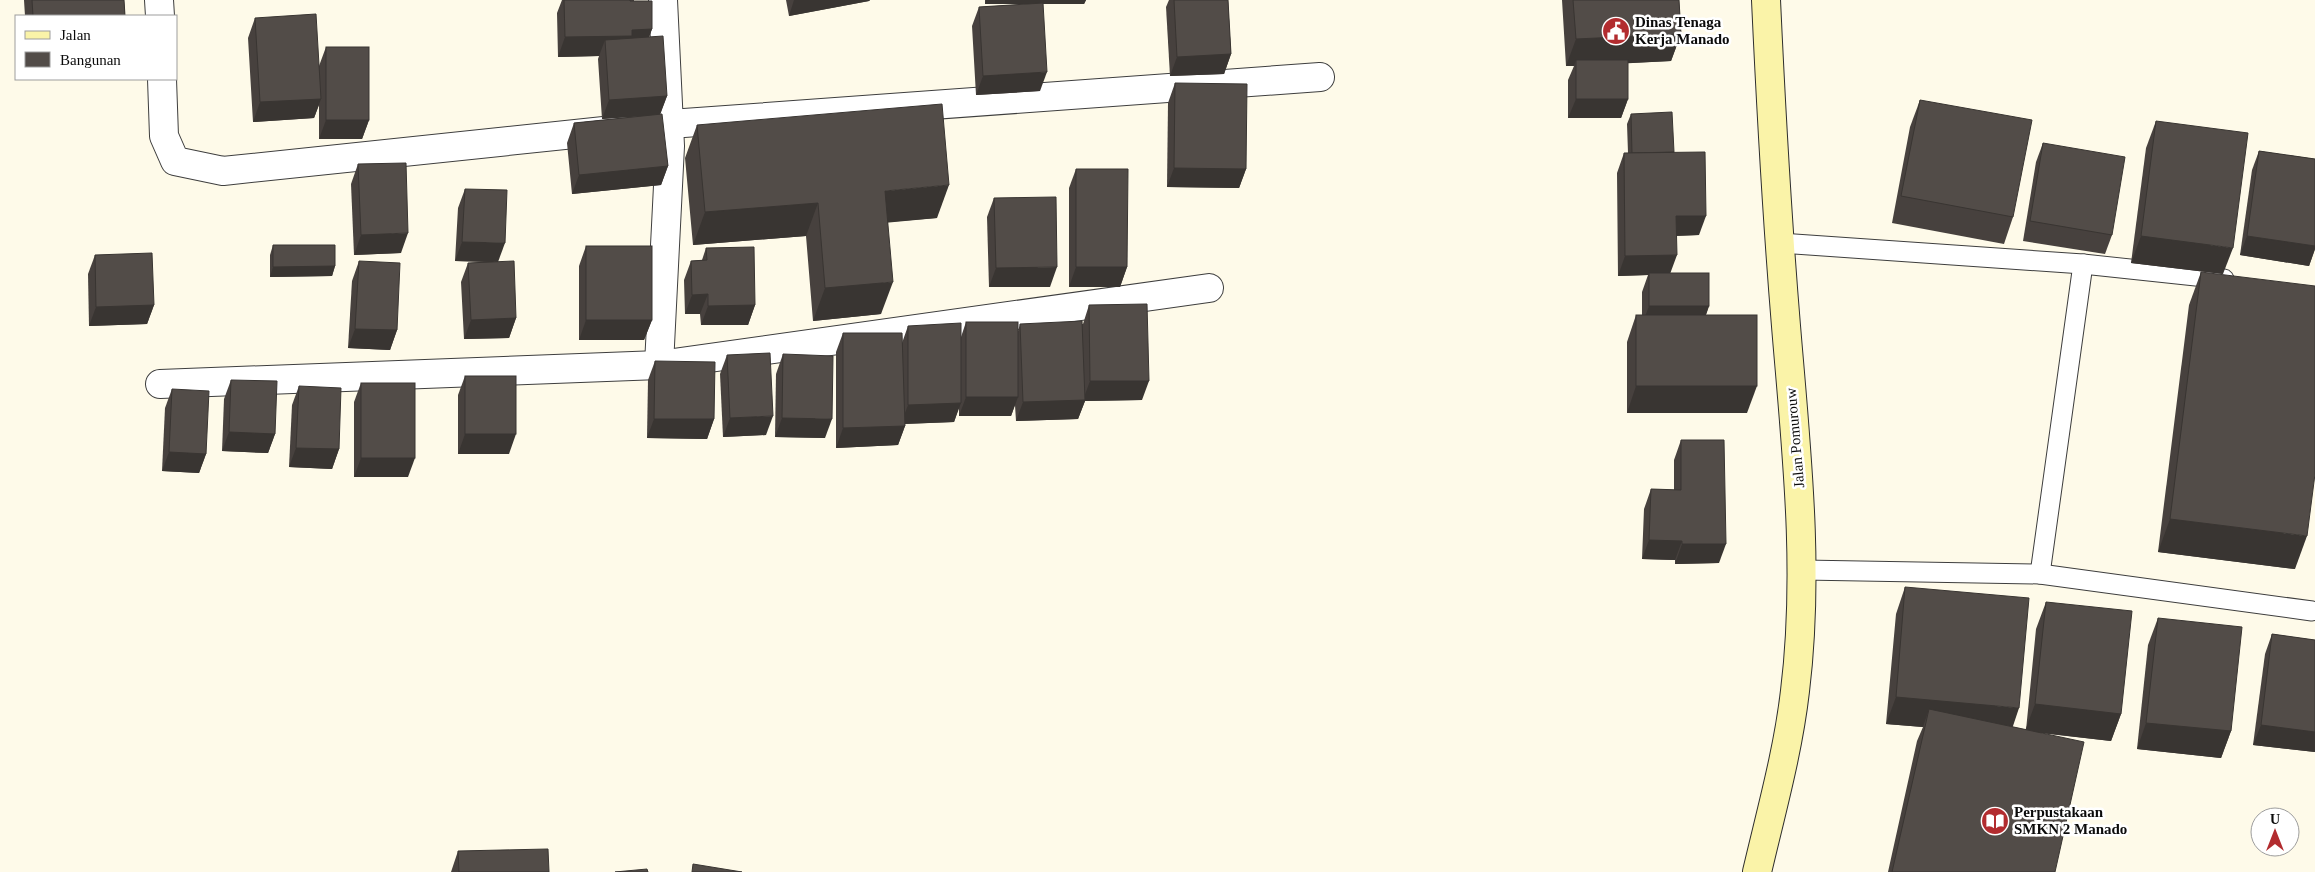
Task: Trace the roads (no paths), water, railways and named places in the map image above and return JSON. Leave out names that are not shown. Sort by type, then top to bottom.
[{"type":"main road","name":"Jalan Pomurouw","points":[[1757,872],[1781,769],[1795,691],[1803,570],[1800,492],[1780,243],[1766,0]]},
{"type":"street","points":[[159,0],[160,15]]},
{"type":"street","points":[[659,365],[670,124],[663,0]]},
{"type":"street","points":[[162,80],[164,136],[175,161],[223,171],[670,124],[1320,77]]},
{"type":"street","points":[[160,384],[659,365],[1209,288]]},
{"type":"lane","points":[[1780,243],[2083,264],[2239,281]]},
{"type":"lane","points":[[2040,574],[2083,264]]},
{"type":"lane","points":[[1803,570],[2040,574],[2312,611]]},
{"type":"place","name":"Dinas Tenaga Kerja Manado","points":[[1616,31]]},
{"type":"place","name":"Perpustakaan SMKN 2 Manado","points":[[1995,821]]}]
